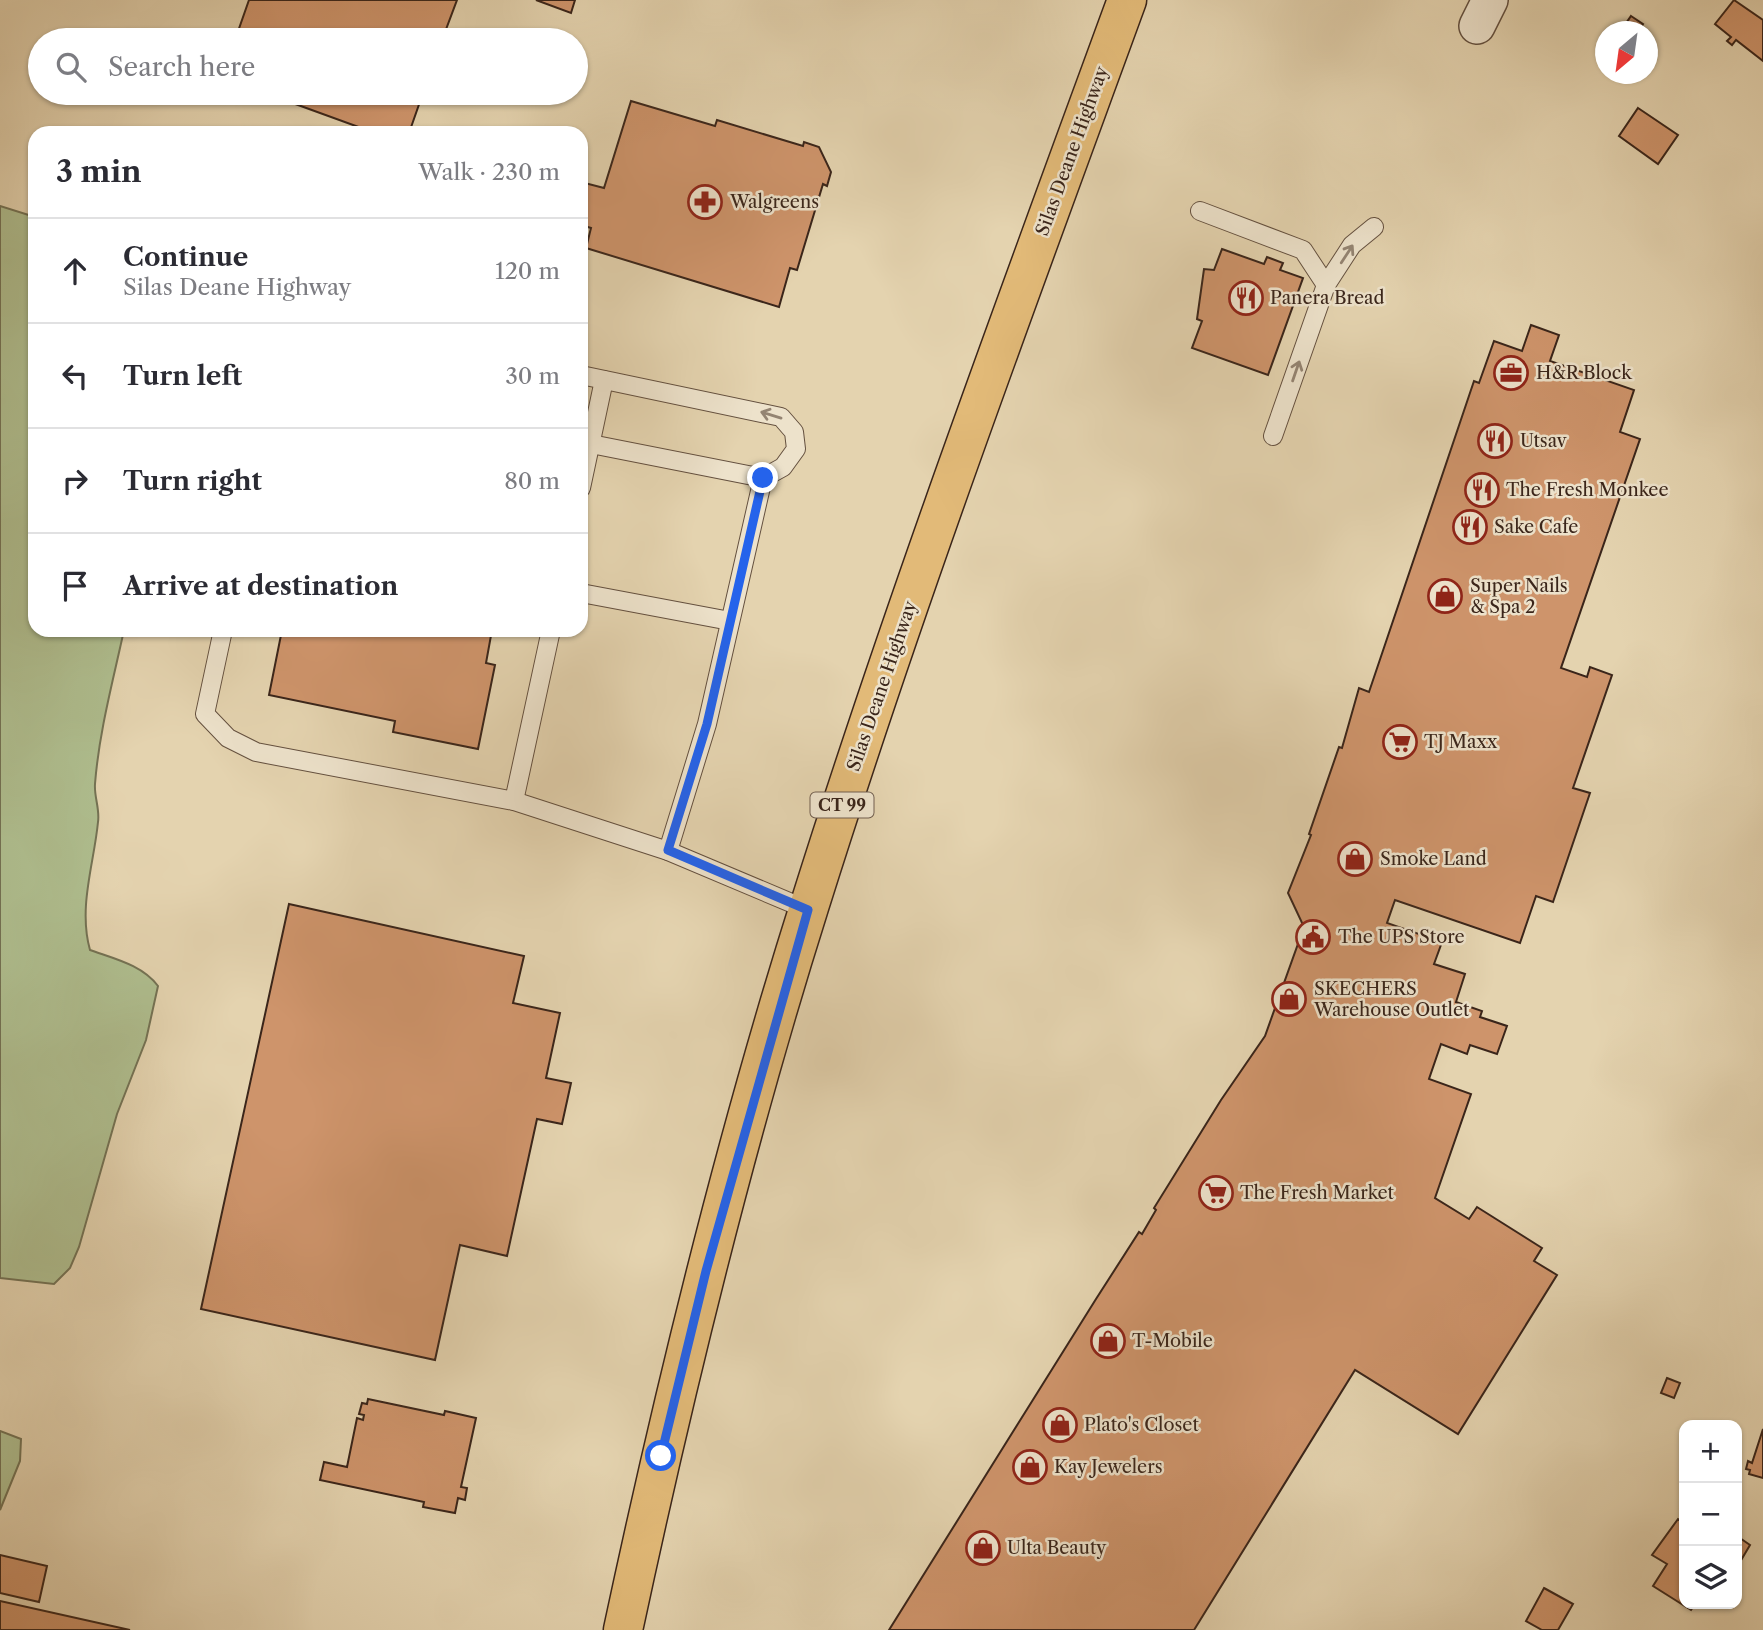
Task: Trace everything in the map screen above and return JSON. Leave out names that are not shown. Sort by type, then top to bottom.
[{"type":"main road","name":"Silas Deane Highway","points":[[623,1630],[706,1271],[808,910],[945,500],[1127,0]]},
{"type":"lane","points":[[1200,211],[1303,250],[1326,285]]},
{"type":"lane","points":[[1273,436],[1326,285],[1352,245],[1374,227]]},
{"type":"lane","points":[[588,377],[781,417],[794,432],[796,449],[783,467],[763,478],[590,444]]},
{"type":"lane","points":[[588,454],[604,380]]},
{"type":"lane","points":[[668,850],[707,724],[763,478]]},
{"type":"lane","points":[[588,594],[730,621]]},
{"type":"lane","points":[[221,637],[205,713],[228,738],[256,752],[514,801],[668,850],[808,910]]},
{"type":"lane","points":[[514,801],[549,637]]},
{"type":"green space","points":[[0,206],[28,215],[28,637],[122,637],[97,765],[95,789],[98,817],[86,902],[90,950],[136,968],[158,986],[146,1040],[117,1114],[79,1247],[70,1268],[54,1284],[0,1278]]},
{"type":"green space","points":[[0,1431],[21,1439],[20,1461],[0,1510]]},
{"type":"building","points":[[249,0],[457,0],[446,28],[239,28]]},
{"type":"building","points":[[536,0],[575,0],[571,13]]},
{"type":"building","points":[[1734,0],[1763,20],[1763,61],[1736,40],[1732,45],[1727,41],[1731,37],[1715,24]]},
{"type":"building","points":[[631,101],[715,126],[717,120],[803,146],[804,142],[819,147],[831,172],[827,186],[823,184],[797,270],[790,268],[779,307],[588,249],[591,228],[588,227],[588,184],[604,188]]},
{"type":"building","points":[[298,105],[419,105],[411,126],[356,126]]},
{"type":"building","points":[[1638,108],[1678,135],[1658,164],[1619,136]]},
{"type":"building","points":[[1222,249],[1264,264],[1267,257],[1283,263],[1280,270],[1303,278],[1268,375],[1192,348],[1202,321],[1197,319],[1204,269],[1214,270]]},
{"type":"building","points":[[1531,325],[1559,335],[1550,361],[1634,390],[1620,432],[1640,439],[1561,668],[1587,677],[1590,667],[1612,675],[1573,788],[1590,793],[1553,902],[1536,896],[1520,943],[1395,900],[1387,923],[1442,942],[1434,964],[1465,974],[1456,1002],[1482,1011],[1480,1017],[1507,1026],[1497,1054],[1470,1045],[1467,1054],[1441,1044],[1429,1079],[1471,1094],[1435,1198],[1469,1219],[1477,1207],[1542,1248],[1534,1261],[1557,1275],[1458,1434],[1355,1370],[1194,1630],[889,1630],[1096,1299],[1139,1232],[1142,1234],[1156,1210],[1154,1208],[1221,1100],[1265,1036],[1304,927],[1288,893],[1311,835],[1309,834],[1339,747],[1342,748],[1359,688],[1369,692],[1474,381],[1479,383],[1494,341],[1522,351]]},
{"type":"building","points":[[281,637],[491,637],[486,663],[495,665],[478,749],[393,732],[395,721],[269,695]]},
{"type":"building","points":[[289,904],[524,956],[513,1003],[560,1013],[546,1078],[571,1083],[562,1124],[537,1119],[507,1256],[460,1245],[435,1360],[201,1309]]},
{"type":"building","points":[[1667,1378],[1680,1383],[1674,1398],[1661,1393]]},
{"type":"building","points":[[368,1399],[444,1415],[445,1411],[476,1418],[461,1487],[467,1488],[465,1500],[458,1498],[455,1513],[423,1507],[424,1502],[320,1480],[324,1462],[347,1467],[357,1418],[363,1420],[364,1415],[359,1414],[362,1403],[367,1404]]},
{"type":"building","points":[[1763,1429],[1763,1478],[1749,1474],[1750,1470],[1746,1469],[1748,1461],[1752,1463]]},
{"type":"building","points":[[1679,1520],[1679,1602],[1653,1586],[1667,1564],[1652,1555]]},
{"type":"building","points":[[1742,1539],[1750,1545],[1742,1559]]},
{"type":"building","points":[[0,1555],[47,1566],[39,1602],[0,1593]]},
{"type":"building","points":[[1544,1588],[1573,1604],[1558,1630],[1542,1630],[1526,1621]]},
{"type":"building","points":[[0,1601],[130,1630],[0,1630]]},
{"type":"place","name":"Walgreens","points":[[705,202]]},
{"type":"place","name":"Panera Bread","points":[[1246,298]]},
{"type":"place","name":"H&R Block","points":[[1511,373]]},
{"type":"place","name":"Utsav","points":[[1495,441]]},
{"type":"place","name":"The Fresh Monkee","points":[[1482,490]]},
{"type":"place","name":"Sake Cafe","points":[[1470,527]]},
{"type":"place","name":"Super Nails & Spa 2","points":[[1445,596]]},
{"type":"place","name":"TJ Maxx","points":[[1400,742]]},
{"type":"place","name":"Smoke Land","points":[[1355,859]]},
{"type":"place","name":"The UPS Store","points":[[1313,937]]},
{"type":"place","name":"SKECHERS Warehouse Outlet","points":[[1289,999]]},
{"type":"place","name":"The Fresh Market","points":[[1216,1193]]},
{"type":"place","name":"T-Mobile","points":[[1108,1341]]},
{"type":"place","name":"Plato's Closet","points":[[1060,1425]]},
{"type":"place","name":"Kay Jewelers","points":[[1030,1467]]},
{"type":"place","name":"Ulta Beauty","points":[[983,1548]]},
{"type":"route","points":[[661,1456],[706,1271],[808,910],[668,850],[707,724],[763,478]]}]
